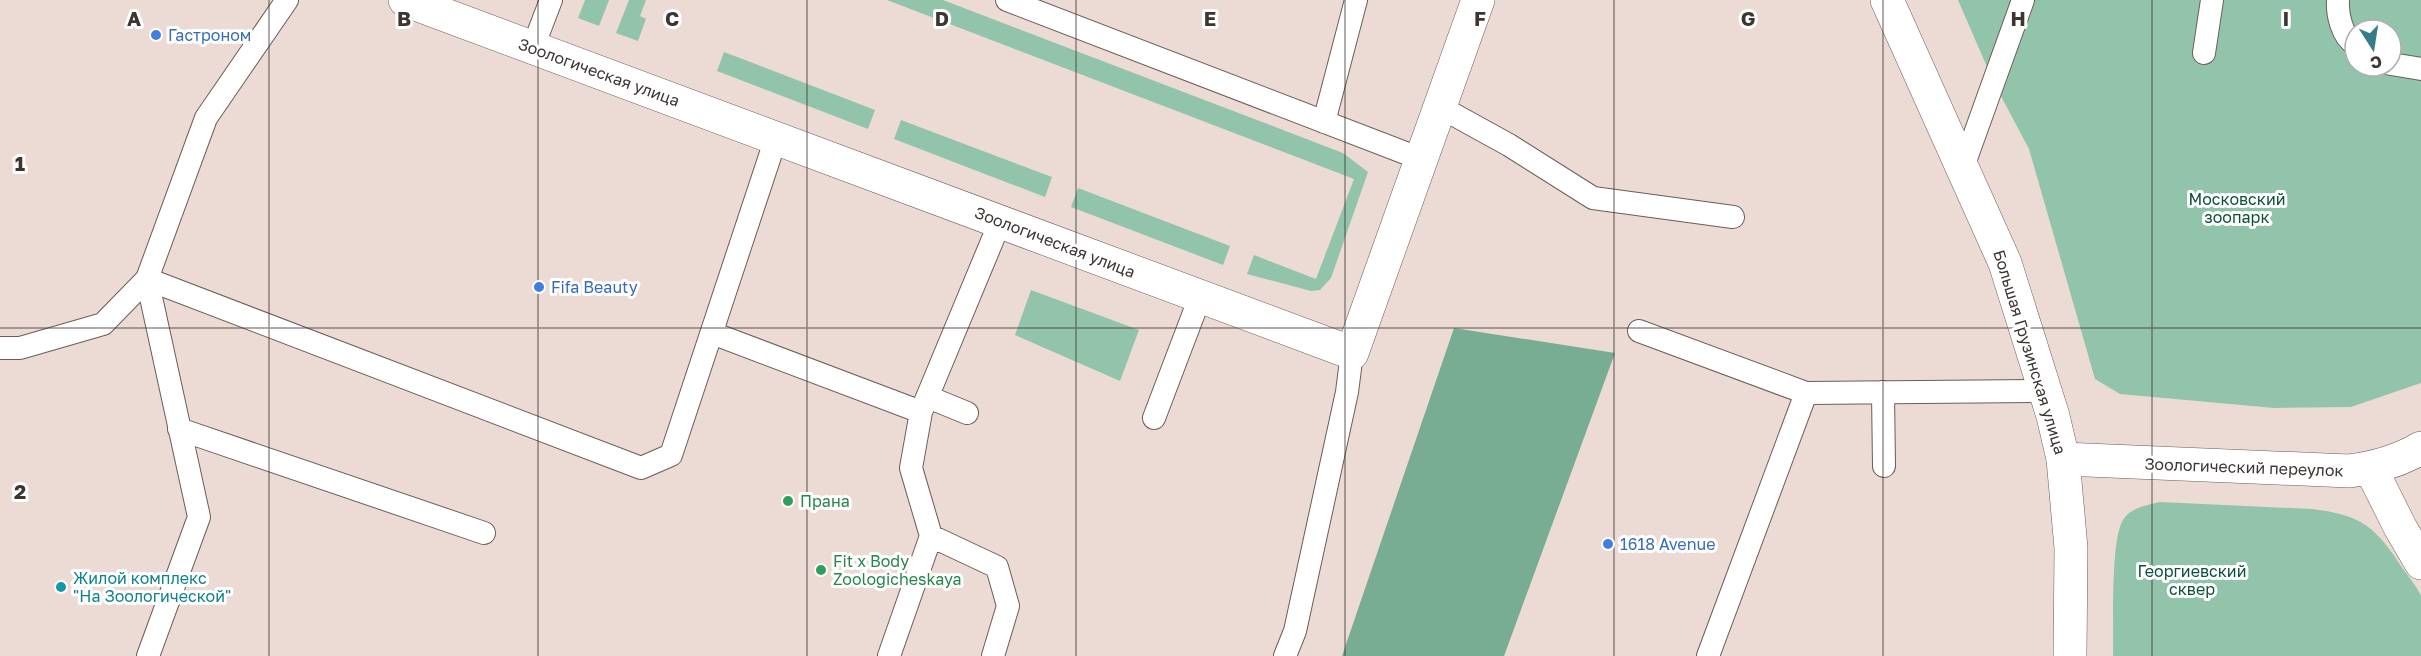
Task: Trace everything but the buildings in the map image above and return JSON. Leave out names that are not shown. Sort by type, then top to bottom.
[{"type":"street","name":"Зоологическая улица","points":[[405,0],[1352,354]]},
{"type":"street","points":[[1352,354],[1478,0]]},
{"type":"street","name":"Большая Грузинская улица","points":[[1887,0],[1964,167],[2005,263],[2045,391],[2063,459],[2071,548],[2070,656]]},
{"type":"street","name":"Зоологический переулок","points":[[2063,459],[2349,471],[2371,469],[2409,455],[2421,448]]},
{"type":"street","points":[[2371,469],[2421,563]]},
{"type":"lane","points":[[0,348],[20,348],[103,324],[147,279],[206,118],[287,0]]},
{"type":"lane","points":[[533,47],[551,0]]},
{"type":"lane","points":[[1007,0],[1421,159]]},
{"type":"lane","points":[[1324,122],[1356,0]]},
{"type":"lane","points":[[1964,167],[2023,0]]},
{"type":"lane","points":[[2204,53],[2212,0]]},
{"type":"lane","points":[[2338,0],[2337,12],[2343,25]]},
{"type":"lane","points":[[2403,66],[2421,69]]},
{"type":"lane","points":[[1440,107],[1509,145],[1593,198],[1733,217]]},
{"type":"lane","points":[[147,279],[641,468],[671,455],[776,138]]},
{"type":"lane","points":[[889,656],[931,536],[911,468],[925,405],[1000,222]]},
{"type":"lane","points":[[147,279],[199,517],[148,656]]},
{"type":"lane","points":[[1154,418],[1200,297]]},
{"type":"lane","points":[[1639,331],[1806,393],[2045,391]]},
{"type":"lane","points":[[712,333],[925,405],[967,413]]},
{"type":"lane","points":[[1285,656],[1295,631],[1347,392],[1352,354]]},
{"type":"lane","points":[[1883,392],[1884,465]]},
{"type":"lane","points":[[1708,656],[1806,393]]},
{"type":"lane","points":[[179,429],[484,533]]},
{"type":"lane","points":[[931,536],[997,567],[1008,606],[993,656]]},
{"type":"green space","points":[[585,0],[609,0],[599,26],[578,18]]},
{"type":"green space","points":[[629,0],[646,0],[640,16],[646,19],[638,41],[616,33]]},
{"type":"green space","points":[[887,0],[943,0],[1343,153],[1368,172],[1331,278],[1320,290],[1311,291],[1247,274],[1254,255],[1316,279],[1354,179]]},
{"type":"green space","name":"Московский зоопарк","points":[[1958,0],[2421,0],[2421,383],[2351,407],[2274,408],[2120,394],[2095,379],[2029,149],[1994,83]]},
{"type":"green space","points":[[724,52],[875,110],[868,129],[717,71]]},
{"type":"green space","points":[[901,120],[1052,177],[1045,197],[894,139]]},
{"type":"green space","points":[[1078,188],[1230,246],[1223,265],[1071,207]]},
{"type":"green space","points":[[1031,290],[1139,330],[1120,381],[1015,335]]},
{"type":"green space","points":[[1454,328],[1615,353],[1504,656],[1342,656]]},
{"type":"green space","name":"Георгиевский сквер","points":[[2160,502],[2312,509],[2344,515],[2356,520],[2376,533],[2421,596],[2421,656],[2113,656],[2114,565],[2119,531],[2123,520],[2130,513]]},
{"type":"place","name":"Гастроном","points":[[156,35]]},
{"type":"place","name":"Fifa Beauty","points":[[539,287]]},
{"type":"place","name":"Прана","points":[[788,501]]},
{"type":"place","name":"1618 Avenue","points":[[1608,544]]},
{"type":"place","name":"Fit x Body Zoologicheskaya","points":[[821,570]]},
{"type":"place","name":"Жилой комплекс \"На Зоологической\"","points":[[61,587]]}]
